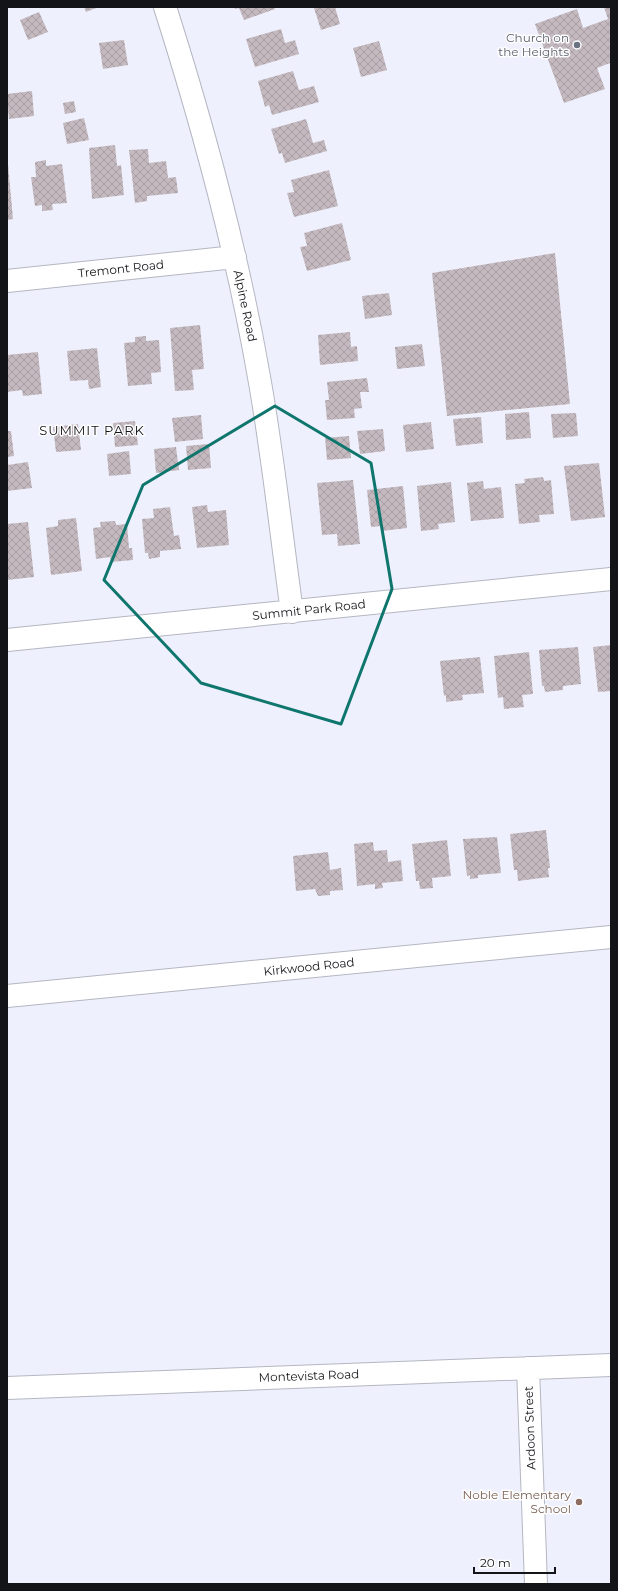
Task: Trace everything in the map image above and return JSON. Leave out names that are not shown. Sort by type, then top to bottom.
[{"type":"street","name":"Alpine Road","points":[[165,7],[209,152],[248,314],[263,399],[292,612]]},
{"type":"street","name":"Tremont Road","points":[[7,281],[235,257]]},
{"type":"street","name":"Summit Park Road","points":[[7,640],[611,579]]},
{"type":"street","name":"Kirkwood Road","points":[[7,996],[611,937]]},
{"type":"street","name":"Montevista Road","points":[[7,1388],[611,1365]]},
{"type":"street","name":"Ardoon Street","points":[[528,1368],[536,1584]]},
{"type":"highlighted area","points":[[275,406],[371,463],[392,589],[341,724],[201,683],[104,580],[143,485]]},
{"type":"building","points":[[84,7],[99,7],[86,12]]},
{"type":"building","points":[[234,7],[274,7],[275,9],[244,20],[239,8],[235,9]]},
{"type":"building","points":[[335,7],[340,24],[321,30],[314,8]]},
{"type":"building","name":"Church on the Heights","points":[[604,7],[611,7],[611,66],[610,63],[597,68],[605,89],[564,103],[535,24],[577,9],[583,28],[608,19]]},
{"type":"building","points":[[39,12],[48,32],[28,40],[20,20]]},
{"type":"building","points":[[281,29],[285,43],[295,40],[299,54],[255,67],[246,39]]},
{"type":"building","points":[[124,40],[128,65],[103,69],[99,43]]},
{"type":"building","points":[[379,41],[387,70],[361,77],[353,48]]},
{"type":"building","points":[[293,71],[299,90],[314,86],[319,102],[272,115],[269,105],[265,107],[258,81]]},
{"type":"building","points":[[32,91],[34,116],[9,119],[7,94]]},
{"type":"building","points":[[74,101],[76,112],[65,114],[63,103]]},
{"type":"building","points":[[84,118],[89,140],[67,144],[63,123]]},
{"type":"building","points":[[306,119],[313,143],[324,140],[327,151],[285,163],[282,153],[279,154],[271,129]]},
{"type":"building","points":[[115,145],[117,166],[121,165],[124,195],[92,199],[89,148]]},
{"type":"building","points":[[148,149],[149,163],[166,161],[168,178],[176,177],[178,193],[147,196],[147,201],[135,203],[129,150]]},
{"type":"building","points":[[46,160],[46,166],[62,164],[67,203],[52,204],[53,210],[42,211],[42,205],[35,206],[31,177],[36,177],[35,162]]},
{"type":"building","points":[[8,164],[13,219],[7,220],[7,165]]},
{"type":"building","points":[[329,170],[338,206],[294,217],[287,193],[294,192],[291,180]]},
{"type":"building","points":[[342,223],[351,260],[307,271],[300,247],[307,246],[304,233]]},
{"type":"building","points":[[555,253],[570,404],[447,416],[432,273]]},
{"type":"building","points":[[389,293],[392,315],[365,319],[362,296]]},
{"type":"building","points":[[200,325],[204,369],[192,370],[194,390],[175,391],[170,328]]},
{"type":"building","points":[[350,332],[351,347],[357,346],[358,361],[320,365],[318,335]]},
{"type":"building","points":[[146,336],[146,341],[159,340],[161,372],[151,373],[152,384],[128,386],[124,343],[135,342],[135,337]]},
{"type":"building","points":[[422,344],[425,366],[397,369],[395,347]]},
{"type":"building","points":[[97,348],[101,387],[89,389],[88,380],[70,381],[67,351]]},
{"type":"building","points":[[38,352],[42,394],[23,396],[22,390],[7,392],[7,355]]},
{"type":"building","points":[[367,378],[369,392],[360,392],[362,408],[354,409],[355,418],[327,420],[325,400],[329,400],[327,382]]},
{"type":"building","points":[[529,412],[531,438],[506,440],[505,414]]},
{"type":"building","points":[[576,413],[578,436],[553,438],[551,414]]},
{"type":"building","points":[[201,415],[203,439],[175,442],[172,418]]},
{"type":"building","points":[[481,417],[483,443],[456,446],[453,419]]},
{"type":"building","points":[[135,421],[138,445],[115,447],[113,423]]},
{"type":"building","points":[[431,422],[434,449],[406,452],[403,425]]},
{"type":"building","points":[[78,424],[81,450],[56,452],[53,427]]},
{"type":"building","points":[[383,429],[385,451],[360,454],[357,431]]},
{"type":"building","points":[[7,431],[11,431],[14,456],[7,457]]},
{"type":"building","points":[[349,436],[351,458],[327,460],[325,438]]},
{"type":"building","points":[[209,444],[211,468],[188,470],[186,446]]},
{"type":"building","points":[[176,447],[179,470],[156,473],[154,449]]},
{"type":"building","points":[[129,451],[131,474],[109,476],[107,454]]},
{"type":"building","points":[[28,462],[32,488],[7,491],[7,465]]},
{"type":"building","points":[[599,463],[605,517],[571,521],[564,466]]},
{"type":"building","points":[[543,477],[544,481],[551,480],[554,514],[539,515],[540,522],[519,524],[515,484],[525,483],[524,479]]},
{"type":"building","points":[[353,480],[360,544],[338,546],[337,534],[322,535],[317,483]]},
{"type":"building","points":[[483,481],[484,489],[501,487],[504,518],[471,521],[467,483]]},
{"type":"building","points":[[451,482],[455,522],[438,524],[439,529],[421,531],[417,486]]},
{"type":"building","points":[[403,486],[407,528],[382,531],[382,526],[371,527],[367,490]]},
{"type":"building","points":[[207,505],[208,512],[226,510],[229,545],[197,548],[192,507]]},
{"type":"building","points":[[170,507],[174,536],[179,535],[181,549],[160,551],[160,557],[149,559],[148,553],[145,553],[142,519],[154,518],[153,509]]},
{"type":"building","points":[[76,518],[82,571],[51,575],[46,528],[58,526],[58,520]]},
{"type":"building","points":[[115,521],[116,525],[127,524],[129,548],[132,548],[133,560],[111,562],[110,557],[96,559],[93,528],[101,527],[100,522]]},
{"type":"building","points":[[28,522],[34,577],[7,580],[7,524]]},
{"type":"building","points":[[611,645],[611,691],[598,692],[593,647]]},
{"type":"building","points":[[578,647],[581,684],[563,686],[563,690],[545,692],[544,686],[542,686],[539,650]]},
{"type":"building","points":[[529,652],[533,694],[522,695],[524,707],[504,709],[503,697],[498,698],[494,656]]},
{"type":"building","points":[[480,657],[484,693],[462,695],[463,700],[446,702],[440,661]]},
{"type":"building","points":[[546,830],[550,868],[548,868],[549,877],[518,881],[517,870],[514,870],[510,834]]},
{"type":"building","points":[[497,837],[501,873],[478,875],[478,878],[470,879],[470,875],[467,876],[463,839]]},
{"type":"building","points":[[447,840],[451,876],[432,878],[433,888],[420,889],[419,881],[416,881],[412,844]]},
{"type":"building","points":[[373,842],[374,851],[387,850],[388,862],[401,860],[403,881],[382,883],[383,888],[375,889],[375,884],[357,886],[354,844]]},
{"type":"building","points":[[328,852],[330,870],[341,868],[343,890],[330,891],[330,895],[318,896],[315,889],[296,891],[293,856]]},
{"type":"place","name":"Church on the Heights","points":[[577,45]]},
{"type":"place","name":"Noble Elementary School","points":[[579,1502]]},
{"type":"district","name":"SUMMIT PARK","points":[[92,430]]}]
